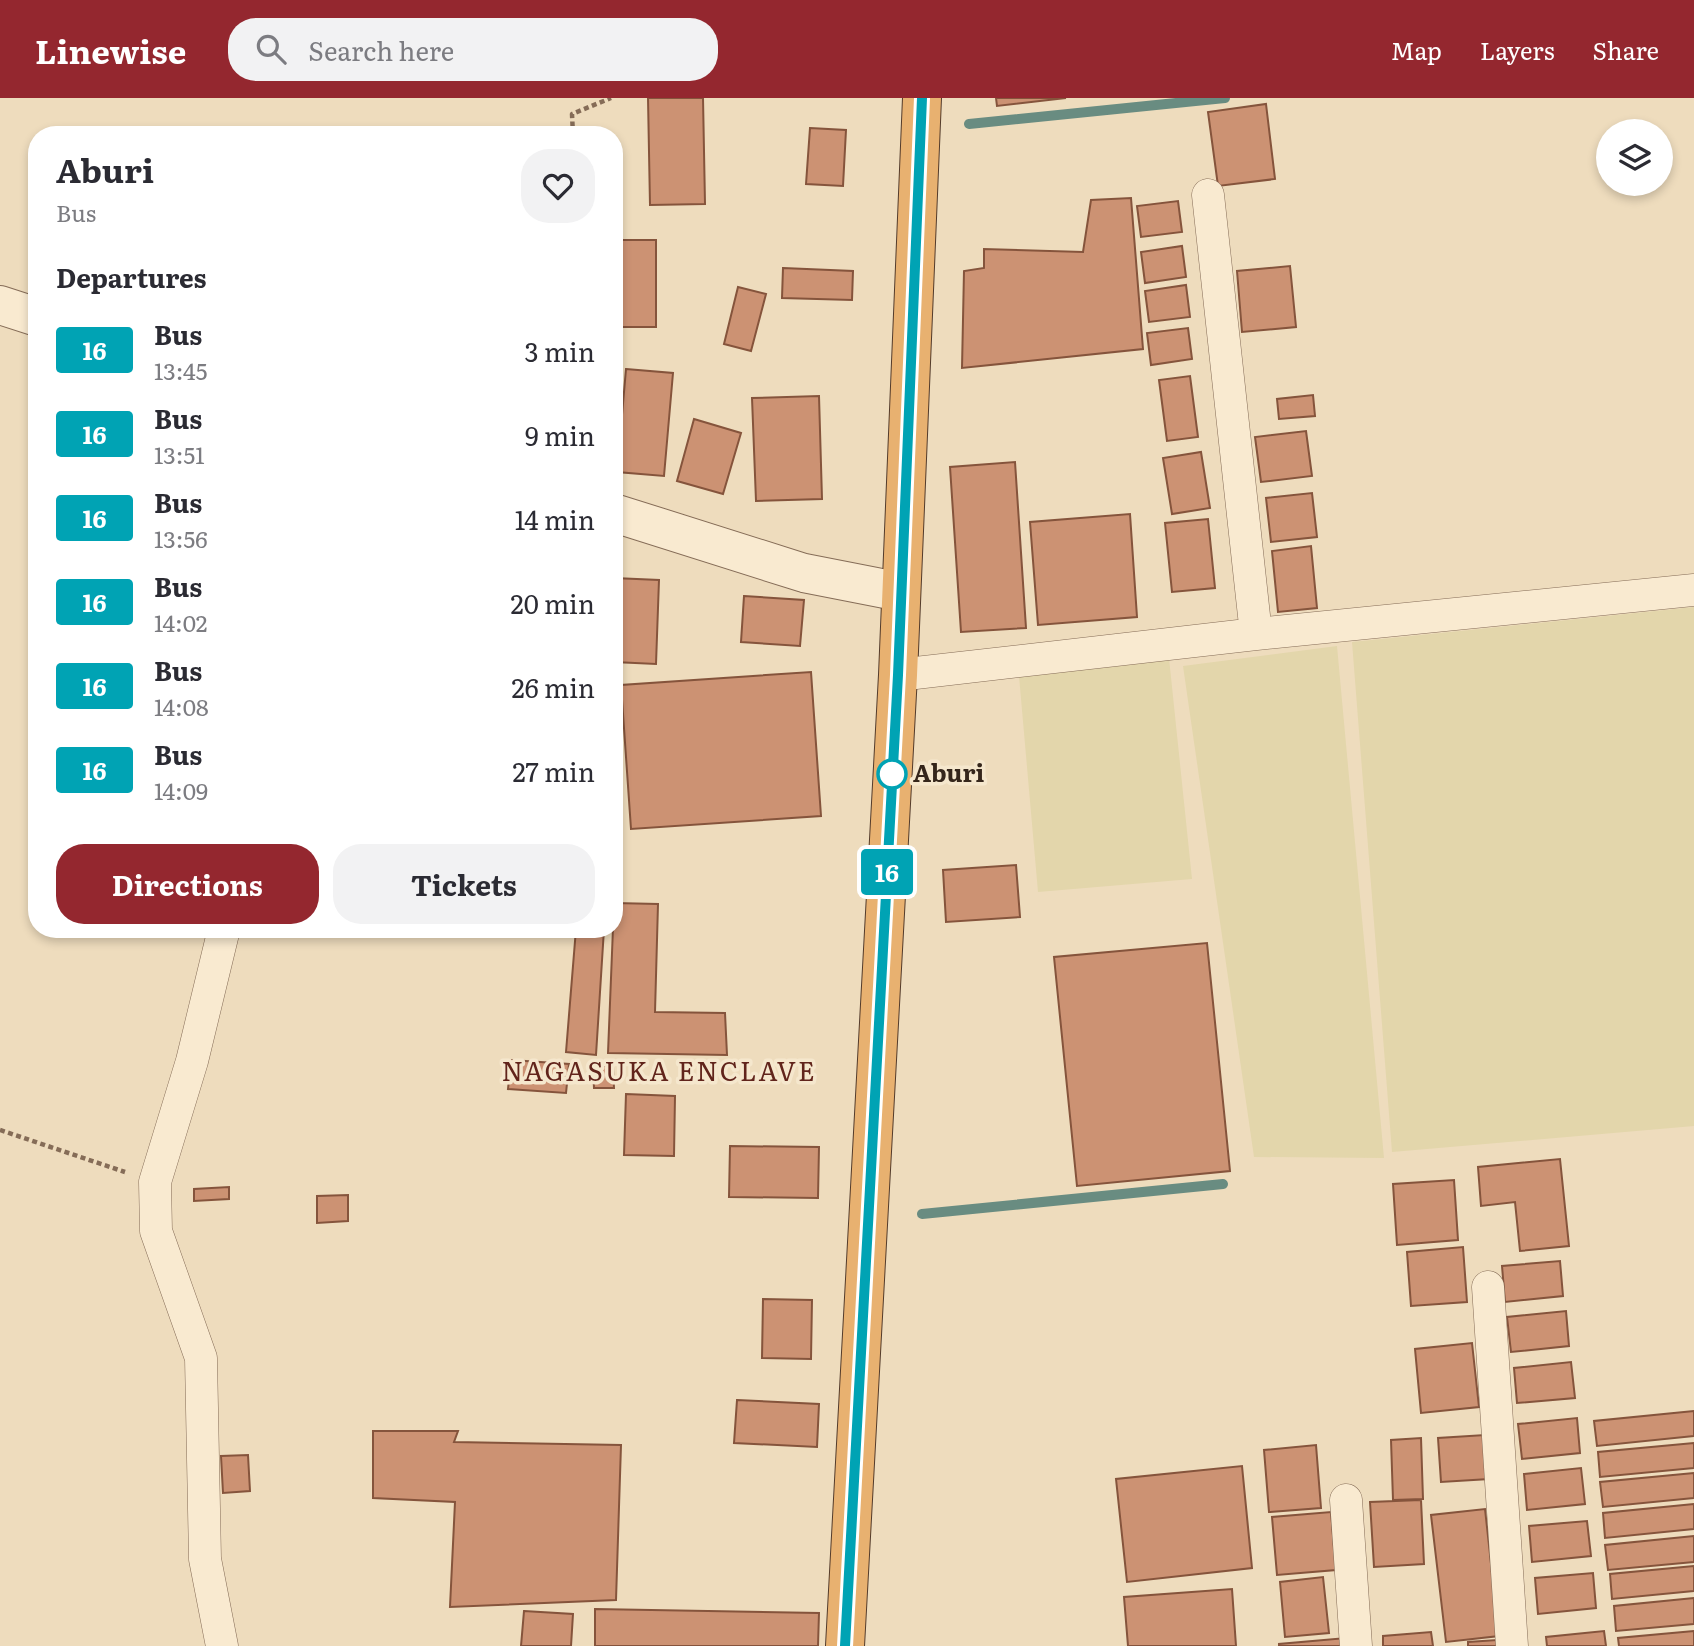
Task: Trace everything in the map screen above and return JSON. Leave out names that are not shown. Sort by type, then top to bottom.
[{"type":"highway","points":[[845,1646],[898,675],[922,98]]},
{"type":"street","points":[[1208,195],[1256,634]]},
{"type":"street","points":[[0,305],[28,314]]},
{"type":"street","points":[[623,516],[804,573],[901,592]]},
{"type":"street","points":[[898,675],[1256,634],[1694,590]]},
{"type":"street","points":[[222,938],[192,1061],[155,1182],[156,1231],[201,1358],[205,1559],[222,1646]]},
{"type":"street","points":[[1488,1287],[1512,1646]]},
{"type":"street","points":[[1346,1500],[1356,1646]]},
{"type":"path","points":[[573,126],[572,114],[611,98]]},
{"type":"path","points":[[0,1130],[155,1182]]},
{"type":"shaded area","points":[[1694,607],[1694,1126],[1392,1152],[1352,642]]},
{"type":"shaded area","points":[[1337,646],[1384,1158],[1254,1157],[1183,666]]},
{"type":"shaded area","points":[[1169,658],[1192,879],[1038,892],[1019,676]]},
{"type":"building","points":[[648,98],[703,98],[705,204],[650,205]]},
{"type":"building","points":[[996,98],[1066,98],[997,106]]},
{"type":"building","points":[[1266,104],[1275,179],[1218,186],[1208,112]]},
{"type":"building","points":[[810,128],[846,130],[843,186],[806,184]]},
{"type":"building","points":[[1131,198],[1143,349],[962,368],[964,271],[984,268],[984,249],[1083,252],[1091,200]]},
{"type":"building","points":[[1178,201],[1182,232],[1141,237],[1137,206]]},
{"type":"building","points":[[623,240],[656,240],[656,327],[623,327]]},
{"type":"building","points":[[1182,246],[1186,277],[1145,283],[1141,252]]},
{"type":"building","points":[[1290,266],[1296,327],[1242,332],[1237,271]]},
{"type":"building","points":[[783,268],[853,271],[852,300],[782,298]]},
{"type":"building","points":[[1186,285],[1190,317],[1149,322],[1145,291]]},
{"type":"building","points":[[738,287],[766,294],[751,351],[724,344]]},
{"type":"building","points":[[1188,328],[1192,359],[1151,365],[1147,333]]},
{"type":"building","points":[[626,369],[673,373],[664,476],[623,473]]},
{"type":"building","points":[[1190,376],[1198,437],[1167,441],[1159,380]]},
{"type":"building","points":[[1313,395],[1315,416],[1279,419],[1277,399]]},
{"type":"building","points":[[819,396],[822,499],[756,501],[752,398]]},
{"type":"building","points":[[694,419],[741,433],[723,494],[677,481]]},
{"type":"building","points":[[1306,431],[1312,476],[1261,482],[1255,437]]},
{"type":"building","points":[[1201,452],[1210,508],[1172,514],[1163,458]]},
{"type":"building","points":[[1015,462],[1026,628],[961,632],[950,467]]},
{"type":"building","points":[[1312,493],[1317,537],[1271,542],[1266,498]]},
{"type":"building","points":[[1130,514],[1137,617],[1038,625],[1030,522]]},
{"type":"building","points":[[1208,519],[1215,588],[1172,592],[1165,523]]},
{"type":"building","points":[[1311,546],[1317,608],[1278,612],[1272,551]]},
{"type":"building","points":[[623,578],[659,580],[656,664],[623,662]]},
{"type":"building","points":[[744,596],[804,600],[800,646],[741,642]]},
{"type":"building","points":[[811,672],[821,816],[631,829],[623,685]]},
{"type":"building","points":[[1016,865],[1020,917],[946,922],[943,870]]},
{"type":"building","points":[[623,903],[658,904],[655,1012],[725,1013],[727,1055],[608,1053],[613,938],[623,938]]},
{"type":"building","points":[[575,938],[603,938],[596,1055],[566,1052]]},
{"type":"building","points":[[1207,943],[1230,1171],[1077,1186],[1054,957]]},
{"type":"building","points":[[511,1060],[569,1064],[566,1093],[508,1089]]},
{"type":"building","points":[[593,1066],[613,1066],[614,1088],[594,1088]]},
{"type":"building","points":[[626,1094],[675,1096],[674,1156],[624,1155]]},
{"type":"building","points":[[730,1146],[819,1147],[818,1198],[729,1197]]},
{"type":"building","points":[[1560,1159],[1569,1246],[1520,1251],[1515,1202],[1481,1206],[1478,1167]]},
{"type":"building","points":[[1454,1180],[1458,1240],[1397,1245],[1393,1184]]},
{"type":"building","points":[[229,1187],[229,1199],[194,1201],[194,1189]]},
{"type":"building","points":[[348,1195],[348,1221],[317,1223],[317,1196]]},
{"type":"building","points":[[1463,1247],[1467,1302],[1411,1306],[1407,1252]]},
{"type":"building","points":[[1560,1261],[1563,1296],[1505,1302],[1502,1266]]},
{"type":"building","points":[[763,1299],[812,1300],[811,1359],[762,1358]]},
{"type":"building","points":[[1566,1311],[1569,1346],[1511,1352],[1507,1317]]},
{"type":"building","points":[[1472,1343],[1479,1407],[1421,1413],[1415,1349]]},
{"type":"building","points":[[1571,1362],[1575,1398],[1517,1403],[1514,1368]]},
{"type":"building","points":[[737,1400],[819,1404],[817,1447],[734,1443]]},
{"type":"building","points":[[1694,1411],[1694,1436],[1597,1446],[1594,1421]]},
{"type":"building","points":[[1577,1418],[1580,1453],[1522,1459],[1518,1424]]},
{"type":"building","points":[[373,1431],[458,1431],[454,1442],[621,1445],[616,1600],[450,1607],[455,1502],[373,1498]]},
{"type":"building","points":[[1485,1435],[1489,1479],[1441,1482],[1438,1438]]},
{"type":"building","points":[[1421,1438],[1423,1499],[1393,1500],[1391,1440]]},
{"type":"building","points":[[1694,1443],[1694,1468],[1600,1477],[1598,1452]]},
{"type":"building","points":[[1316,1445],[1321,1508],[1269,1512],[1264,1450]]},
{"type":"building","points":[[248,1455],[250,1491],[223,1493],[221,1456]]},
{"type":"building","points":[[1242,1466],[1252,1568],[1127,1582],[1116,1479]]},
{"type":"building","points":[[1581,1468],[1585,1504],[1527,1510],[1524,1474]]},
{"type":"building","points":[[1694,1473],[1694,1498],[1603,1507],[1600,1482]]},
{"type":"building","points":[[1421,1500],[1424,1564],[1374,1567],[1370,1502]]},
{"type":"building","points":[[1694,1504],[1694,1529],[1605,1538],[1603,1513]]},
{"type":"building","points":[[1485,1509],[1499,1636],[1446,1642],[1431,1515]]},
{"type":"building","points":[[1331,1512],[1336,1570],[1277,1575],[1272,1517]]},
{"type":"building","points":[[1587,1521],[1591,1556],[1532,1562],[1529,1526]]},
{"type":"building","points":[[1694,1536],[1694,1562],[1608,1570],[1605,1545]]},
{"type":"building","points":[[1694,1566],[1694,1591],[1612,1599],[1610,1574]]},
{"type":"building","points":[[1593,1573],[1596,1608],[1538,1614],[1535,1578]]},
{"type":"building","points":[[1323,1577],[1329,1633],[1285,1637],[1280,1582]]},
{"type":"building","points":[[1232,1589],[1236,1646],[1128,1646],[1124,1597]]},
{"type":"building","points":[[1694,1598],[1694,1624],[1616,1631],[1614,1606]]},
{"type":"building","points":[[595,1609],[819,1613],[818,1646],[595,1646]]},
{"type":"building","points":[[524,1611],[573,1614],[571,1646],[521,1646]]},
{"type":"building","points":[[1604,1631],[1606,1646],[1547,1646],[1546,1637]]},
{"type":"building","points":[[1694,1631],[1694,1646],[1619,1646],[1618,1638]]},
{"type":"building","points":[[1431,1632],[1433,1646],[1383,1646],[1383,1636]]},
{"type":"building","points":[[1346,1638],[1347,1646],[1279,1646],[1279,1644]]},
{"type":"building","points":[[1497,1640],[1497,1646],[1468,1646],[1468,1642]]},
{"type":"waterway","points":[[969,124],[1225,98]]},
{"type":"waterway","points":[[922,1214],[1223,1184]]},
{"type":"bus line","name":"16","points":[[845,1646],[898,675],[922,98]]},
{"type":"place","name":"Aburi","points":[[892,774]]},
{"type":"district","name":"NAGASUKA ENCLAVE","points":[[659,1072]]}]
